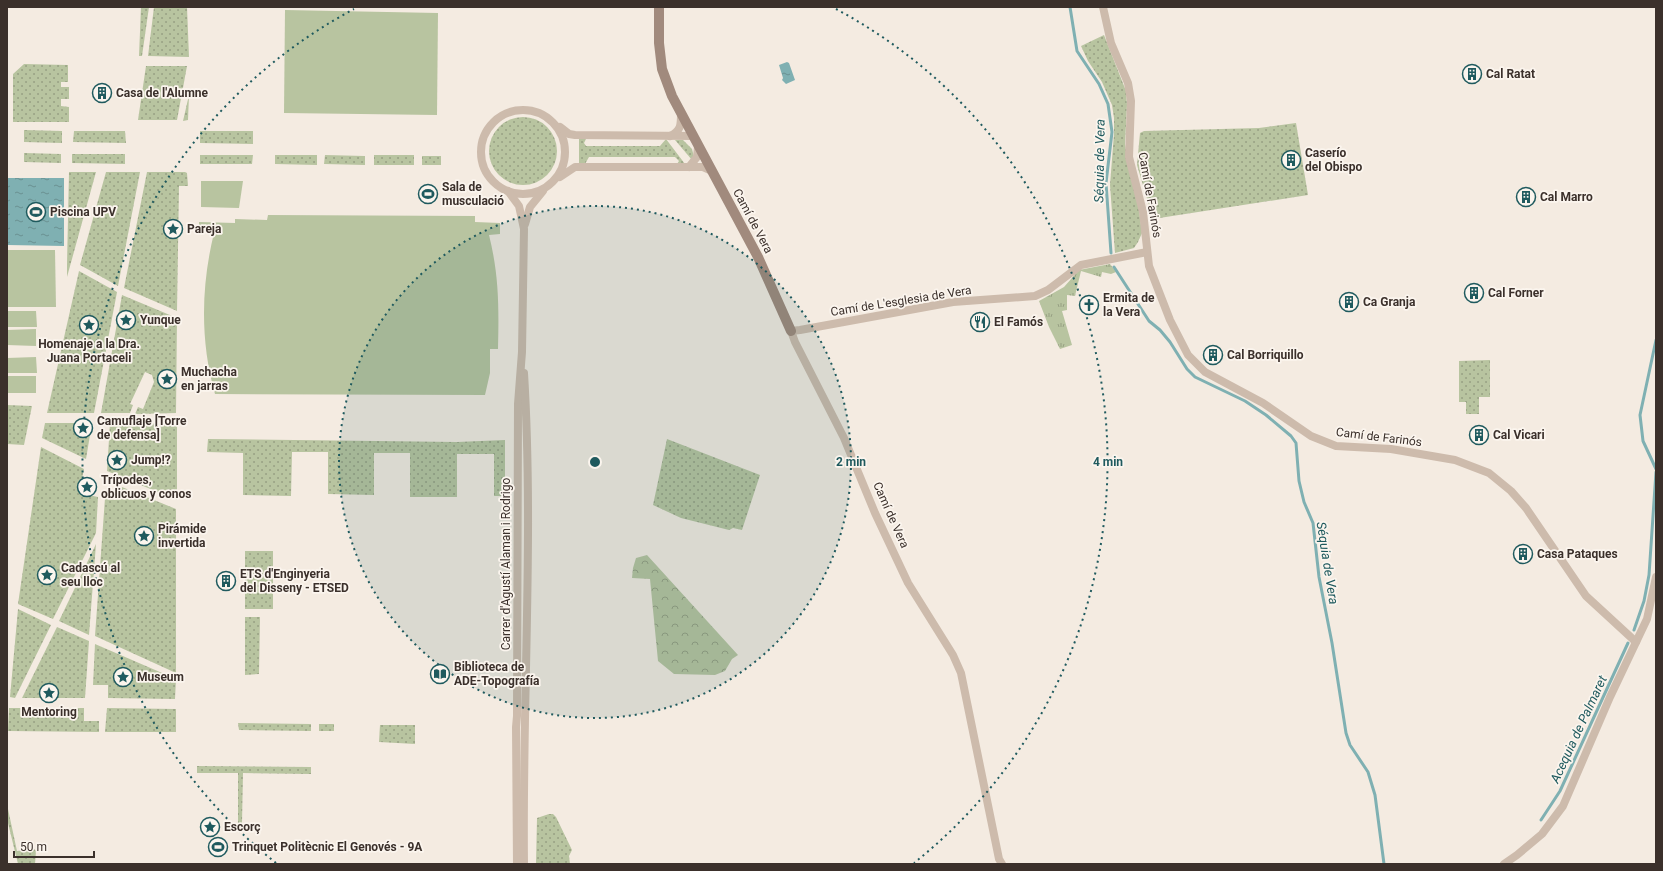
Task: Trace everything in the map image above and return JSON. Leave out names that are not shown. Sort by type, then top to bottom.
[{"type":"street","name":"Camí de Vera","points":[[659,7],[659,42],[662,69],[672,96],[758,257],[795,342],[844,438],[875,513],[908,583],[952,655],[961,673],[1000,862]]},
{"type":"street","name":"Camí de Farinós","points":[[1103,7],[1111,43],[1128,83],[1131,101],[1129,156],[1143,212],[1149,266],[1170,320],[1188,355],[1205,372],[1263,403],[1311,436],[1336,446],[1391,449],[1455,460],[1490,473],[1511,491],[1526,508],[1586,596],[1636,642]]},
{"type":"street","points":[[693,136],[575,136],[546,116],[536,111],[525,109],[514,110],[503,114],[494,121],[486,130],[482,141],[481,153],[482,162],[491,179],[508,191],[521,194],[534,193],[546,188],[556,179],[575,168],[689,166],[703,167],[712,171]]},
{"type":"street","points":[[669,136],[677,133],[681,126],[681,114]]},
{"type":"street","points":[[556,124],[566,146],[562,169],[556,179]]},
{"type":"street","points":[[689,166],[697,157],[698,147]]},
{"type":"street","name":"Carrer d'Agustí Alaman i Rodrigo","points":[[524,229],[530,207],[546,188]]},
{"type":"street","name":"Carrer d'Agustí Alaman i Rodrigo","points":[[508,191],[519,206],[524,229],[522,352],[519,398],[516,727],[517,864]]},
{"type":"street","name":"Camí de L'esglesia de Vera","points":[[791,331],[953,302],[1035,296],[1048,290],[1081,265],[1147,252]]},
{"type":"street","name":"Carrer d'Agustí Alaman i Rodrigo","points":[[522,352],[527,430],[524,864]]},
{"type":"street","name":"Carrer d'Agustí Alaman i Rodrigo","points":[[519,431],[522,435],[523,444],[523,545],[526,586]]},
{"type":"street","points":[[1504,864],[1542,834],[1563,806],[1647,619],[1656,577]]},
{"type":"green space","points":[[141,7],[149,7],[142,56],[139,56]]},
{"type":"green space","points":[[154,7],[187,7],[189,57],[148,56]]},
{"type":"green space","points":[[285,10],[438,13],[437,115],[284,113]]},
{"type":"green space","points":[[1104,35],[1126,91],[1127,105],[1125,144],[1138,202],[1142,233],[1134,248],[1115,253],[1110,185],[1114,134],[1112,105],[1102,82],[1088,61],[1081,46]]},
{"type":"green space","points":[[24,64],[68,65],[68,82],[61,82],[61,87],[69,87],[69,99],[61,99],[61,106],[69,107],[69,122],[13,122],[13,74]]},
{"type":"green space","points":[[146,66],[187,66],[177,120],[138,120]]},
{"type":"green space","points":[[189,95],[188,120],[183,121]]},
{"type":"green space","points":[[523,117],[536,120],[547,127],[554,138],[557,151],[554,164],[547,175],[536,182],[523,185],[510,182],[499,175],[492,164],[489,151],[492,138],[499,127],[510,120]]},
{"type":"green space","points":[[1296,123],[1308,195],[1153,219],[1137,165],[1140,133],[1144,131],[1259,128]]},
{"type":"green space","points":[[24,130],[62,131],[62,143],[24,142]]},
{"type":"green space","points":[[74,131],[125,131],[126,143],[73,142]]},
{"type":"green space","points":[[200,131],[253,131],[253,144],[200,143]]},
{"type":"green space","points":[[579,139],[586,139],[584,143],[586,146],[660,146],[666,139],[685,164],[677,164],[679,161],[675,157],[589,157],[585,164],[579,164]]},
{"type":"green space","points":[[675,140],[683,140],[692,149],[694,157],[692,160]]},
{"type":"green space","points":[[24,153],[61,154],[61,163],[24,162]]},
{"type":"green space","points":[[72,154],[125,154],[125,164],[72,163]]},
{"type":"green space","points":[[200,155],[253,155],[252,164],[200,164]]},
{"type":"green space","points":[[275,155],[317,155],[317,165],[275,164]]},
{"type":"green space","points":[[325,155],[365,156],[365,165],[324,164]]},
{"type":"green space","points":[[374,155],[414,155],[414,165],[374,165]]},
{"type":"green space","points":[[422,156],[441,156],[441,165],[422,165]]},
{"type":"green space","points":[[69,172],[96,172],[67,277],[67,265]]},
{"type":"green space","points":[[106,172],[140,172],[118,286],[80,265]]},
{"type":"green space","points":[[147,172],[187,173],[188,186],[179,186],[177,311],[124,288]]},
{"type":"green space","points":[[201,181],[243,181],[239,208],[201,207]]},
{"type":"green space","points":[[268,215],[475,216],[475,222],[500,223],[500,234],[489,235],[497,278],[498,349],[490,349],[490,373],[485,395],[215,394],[207,354],[204,314],[207,273],[214,233],[199,232],[199,222],[235,223],[235,219],[267,220]]},
{"type":"green space","points":[[7,250],[55,250],[56,307],[7,307]]},
{"type":"green space","points":[[1110,264],[1116,272],[1111,274],[1102,272],[1101,277],[1081,271],[1075,296],[1067,295],[1067,310],[1062,311],[1072,345],[1060,349],[1049,327],[1039,301],[1064,287],[1079,270]]},
{"type":"green space","points":[[79,271],[117,292],[94,413],[47,413]]},
{"type":"green space","points":[[122,295],[177,318],[176,413],[135,414],[138,407],[143,409],[154,382],[152,375],[145,372],[130,404],[133,405],[130,413],[101,413]]},
{"type":"green space","points":[[7,311],[36,311],[37,327],[7,327]]},
{"type":"green space","points":[[36,329],[36,346],[7,345],[7,330]]},
{"type":"green space","points":[[36,357],[37,373],[7,373],[7,358]]},
{"type":"green space","points":[[1490,360],[1490,397],[1479,397],[1479,414],[1466,414],[1466,402],[1459,402],[1459,361]]},
{"type":"green space","points":[[7,376],[36,376],[36,393],[7,393]]},
{"type":"green space","points":[[7,405],[32,406],[24,445],[7,444]]},
{"type":"green space","points":[[45,423],[92,423],[86,459],[42,438]]},
{"type":"green space","points":[[110,423],[177,424],[177,500],[107,471]]},
{"type":"green space","points":[[208,439],[457,442],[505,440],[505,496],[494,496],[494,454],[457,454],[457,497],[410,497],[410,453],[374,453],[374,495],[328,494],[328,452],[292,452],[291,496],[243,495],[243,453],[207,452]]},
{"type":"green space","points":[[667,439],[760,475],[742,530],[733,528],[729,530],[681,518],[653,505]]},
{"type":"green space","points":[[41,447],[84,469],[79,493],[98,497],[96,533],[53,619],[18,604]]},
{"type":"green space","points":[[122,487],[176,509],[176,673],[95,636],[105,498],[115,500]]},
{"type":"green space","points":[[96,544],[89,635],[59,621]]},
{"type":"green space","points":[[245,551],[273,551],[273,609],[245,609]]},
{"type":"green space","points":[[647,555],[738,655],[732,659],[725,671],[715,675],[674,674],[658,661],[650,579],[632,578],[636,558]]},
{"type":"green space","points":[[18,609],[51,625],[15,698],[10,697]]},
{"type":"green space","points":[[245,617],[260,617],[259,674],[245,675]]},
{"type":"green space","points":[[57,627],[89,641],[85,698],[22,698]]},
{"type":"green space","points":[[95,644],[176,679],[175,699],[108,698],[108,685],[93,685]]},
{"type":"green space","points":[[9,708],[84,708],[84,721],[99,721],[99,732],[8,731]]},
{"type":"green space","points":[[107,708],[176,709],[176,732],[105,732]]},
{"type":"green space","points":[[238,723],[311,724],[311,731],[239,730]]},
{"type":"green space","points":[[319,724],[334,724],[334,731],[319,731]]},
{"type":"green space","points":[[380,725],[415,725],[415,744],[379,742]]},
{"type":"green space","points":[[197,766],[311,767],[311,774],[243,773],[242,823],[238,823],[238,773],[197,773]]},
{"type":"green space","points":[[7,796],[8,809],[17,851],[34,849],[36,851],[35,864],[18,864],[7,819]]},
{"type":"green space","points":[[553,814],[556,817],[572,850],[569,856],[570,864],[536,864],[537,818]]},
{"type":"water","points":[[787,62],[789,63],[795,80],[786,84],[782,80],[783,78],[779,65]]},
{"type":"water","name":"Piscina UPV","points":[[7,178],[64,178],[64,246],[7,245]]},
{"type":"waterway","name":"Séquia de Vera","points":[[1070,7],[1077,51],[1099,84],[1108,104],[1112,132],[1106,183],[1111,253]]},
{"type":"waterway","name":"Séquia de Vera","points":[[1114,267],[1149,321],[1160,330],[1170,342],[1187,369],[1195,377],[1245,401],[1266,415],[1291,436],[1296,443],[1299,481],[1304,502],[1313,523],[1319,577],[1332,643],[1346,733],[1350,745],[1368,772],[1375,795],[1384,864]]},
{"type":"waterway","points":[[1656,340],[1640,415],[1643,441],[1656,469]]},
{"type":"waterway","points":[[1634,630],[1644,601],[1649,575],[1656,472]]},
{"type":"waterway","name":"Acequia de Palmaret","points":[[1541,820],[1560,791],[1628,643]]},
{"type":"place","name":"Cal Ratat","points":[[1472,74]]},
{"type":"place","name":"Casa de l'Alumne","points":[[102,93]]},
{"type":"place","name":"Caserío del Obispo","points":[[1291,160]]},
{"type":"place","name":"Sala de musculació","points":[[428,194]]},
{"type":"place","name":"Cal Marro","points":[[1526,197]]},
{"type":"place","name":"Piscina UPV","points":[[36,212]]},
{"type":"place","name":"Pareja","points":[[173,229]]},
{"type":"place","name":"Cal Forner","points":[[1474,293]]},
{"type":"place","name":"Ca Granja","points":[[1349,302]]},
{"type":"place","name":"Ermita de la Vera","points":[[1089,305]]},
{"type":"place","name":"Yunque","points":[[126,320]]},
{"type":"place","name":"El Famós","points":[[980,322]]},
{"type":"place","name":"Homenaje a la Dra. Juana Portaceli","points":[[89,325]]},
{"type":"place","name":"Cal Borriquillo","points":[[1213,355]]},
{"type":"place","name":"Muchacha en jarras","points":[[167,379]]},
{"type":"place","name":"Camuflaje [Torre de defensa]","points":[[83,428]]},
{"type":"place","name":"Cal Vicari","points":[[1479,435]]},
{"type":"place","name":"Jump!?","points":[[117,460]]},
{"type":"place","name":"Trípodes, oblicuos y conos","points":[[87,487]]},
{"type":"place","name":"Pirámide invertida","points":[[144,536]]},
{"type":"place","name":"Casa Pataques","points":[[1523,554]]},
{"type":"place","name":"Cadascú al seu lloc","points":[[47,575]]},
{"type":"place","name":"ETS d'Enginyeria del Disseny - ETSED","points":[[226,581]]},
{"type":"place","name":"Biblioteca de ADE-Topografía","points":[[440,674]]},
{"type":"place","name":"Museum","points":[[123,677]]},
{"type":"place","name":"Mentoring","points":[[49,693]]},
{"type":"place","name":"Escorç","points":[[210,827]]},
{"type":"place","name":"Trinquet Politècnic El Genovés - 9A","points":[[218,847]]}]
